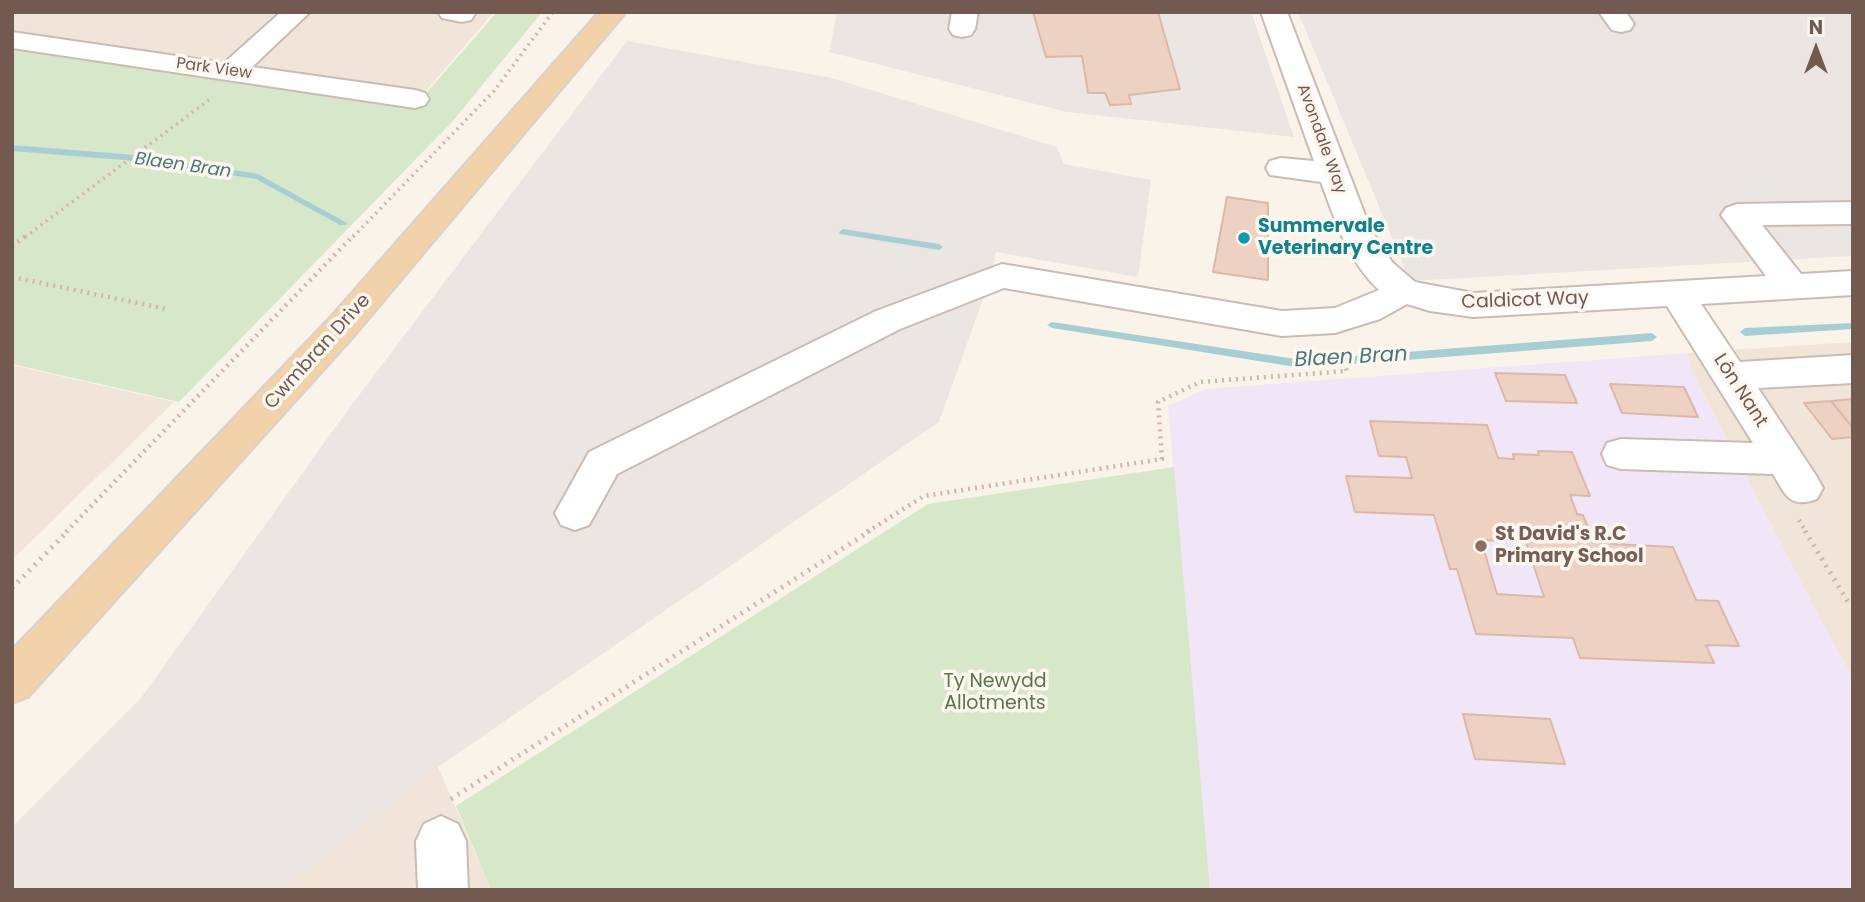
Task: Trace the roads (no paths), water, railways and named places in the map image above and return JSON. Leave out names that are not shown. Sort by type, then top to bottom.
[{"type":"main road","name":"Cwmbran Drive","points":[[12,682],[341,328],[613,12]]},
{"type":"street","points":[[237,73],[297,12]]},
{"type":"street","name":"Avondale Way","points":[[1274,12],[1366,254],[1385,277],[1403,291]]},
{"type":"street","name":"Park View","points":[[12,40],[415,99]]},
{"type":"street","points":[[1282,168],[1334,173]]},
{"type":"street","points":[[1793,287],[1737,215],[1853,213]]},
{"type":"street","points":[[575,513],[603,463],[888,320],[1002,275],[1261,323],[1299,326],[1333,323],[1357,317],[1403,291]]},
{"type":"street","name":"Caldicot Way","points":[[1403,291],[1430,299],[1473,305],[1853,283]]},
{"type":"street","name":"Lôn Nant","points":[[1621,454],[1793,473],[1677,294]]},
{"type":"street","points":[[1730,376],[1853,369]]},
{"type":"street","points":[[441,841],[443,890]]},
{"type":"waterway","name":"Blaen Bran","points":[[12,148],[148,159],[258,177],[343,223]]},
{"type":"waterway","name":"Blaen Bran","points":[[843,232],[939,247]]},
{"type":"waterway","name":"Blaen Bran","points":[[1052,325],[1302,364],[1652,337]]},
{"type":"waterway","name":"Blaen Bran","points":[[1745,332],[1853,326]]},
{"type":"place","name":"Summervale Veterinary Centre","points":[[1244,238]]},
{"type":"place","name":"St David's R.C Primary School","points":[[1481,546]]},
{"type":"park label","name":"Ty Newydd Allotments","points":[[995,693]]}]
